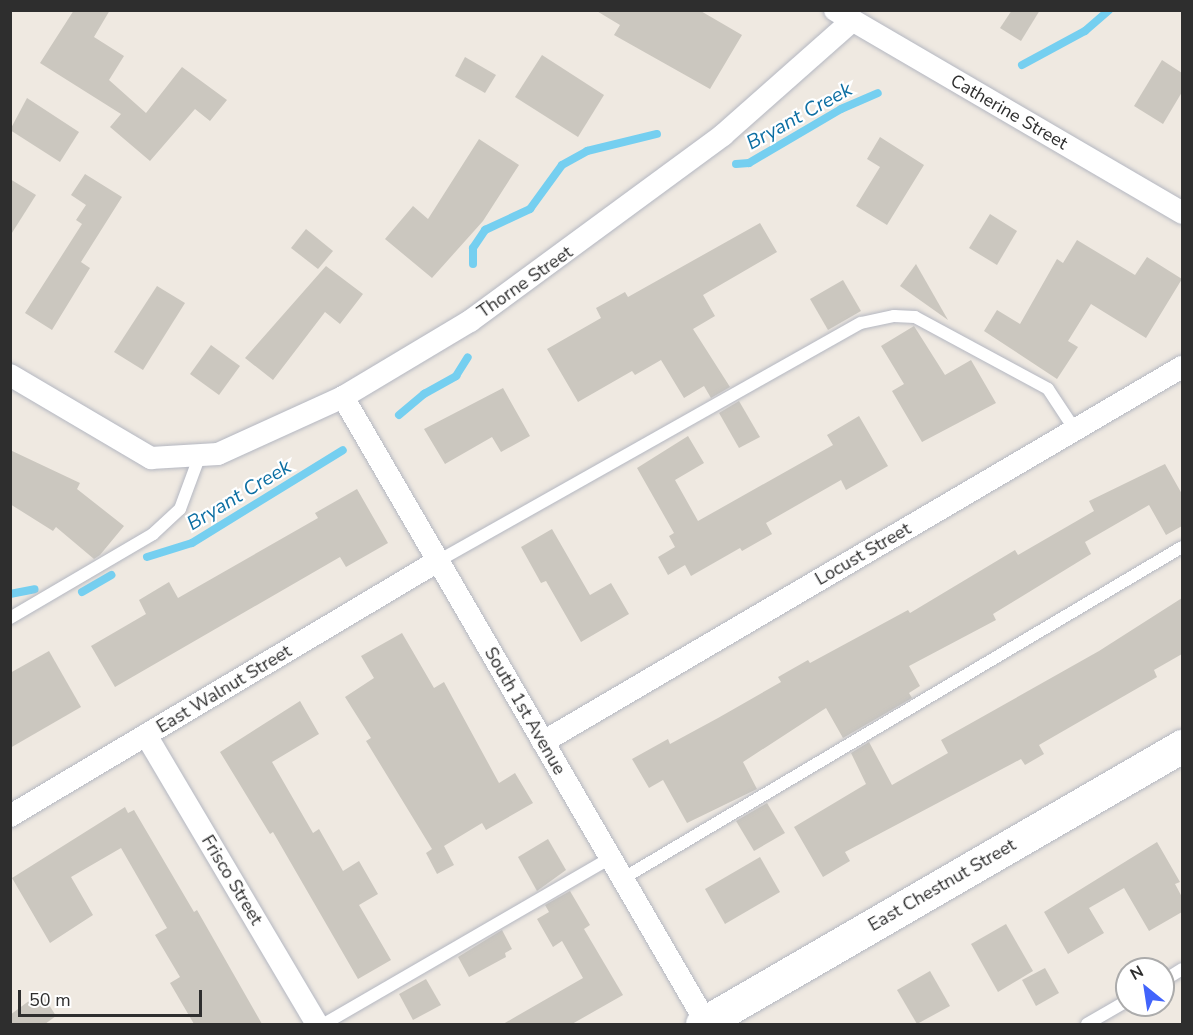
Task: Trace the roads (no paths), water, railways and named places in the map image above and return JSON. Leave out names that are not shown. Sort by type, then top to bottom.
[{"type":"main road","name":"East Chestnut Street","points":[[705,1024],[1182,746]]},
{"type":"street","name":"Catherine Street","points":[[843,16],[1182,213]]},
{"type":"street","name":"Thorne Street","points":[[10,375],[151,458],[218,454],[343,397],[470,321],[592,234],[723,135],[843,16]]},
{"type":"street","name":"Locust Street","points":[[543,742],[1182,367]]},
{"type":"street","name":"South 1st Avenue","points":[[343,397],[705,1024]]},
{"type":"street","name":"East Walnut Street","points":[[10,816],[438,561]]},
{"type":"street","name":"Frisco Street","points":[[146,735],[317,1024]]},
{"type":"lane","points":[[438,561],[861,323],[894,316],[915,317],[1048,389],[1075,430]]},
{"type":"lane","points":[[10,618],[153,534],[180,509],[200,455]]},
{"type":"lane","points":[[622,879],[1182,547]]},
{"type":"lane","points":[[324,1024],[610,858]]},
{"type":"lane","points":[[1087,1024],[1115,1008]]},
{"type":"waterway","name":"Bryant Creek","points":[[1022,65],[1085,31],[1109,10]]},
{"type":"waterway","name":"Bryant Creek","points":[[736,164],[749,163],[841,109],[878,93]]},
{"type":"waterway","name":"Bryant Creek","points":[[473,264],[473,248],[485,230],[530,209],[562,165],[587,151],[657,134]]},
{"type":"waterway","name":"Bryant Creek","points":[[399,415],[424,394],[456,376],[468,357]]},
{"type":"waterway","name":"Bryant Creek","points":[[147,557],[192,543],[343,450]]},
{"type":"waterway","name":"Bryant Creek","points":[[82,592],[111,575]]},
{"type":"waterway","name":"Bryant Creek","points":[[10,594],[35,589]]}]
